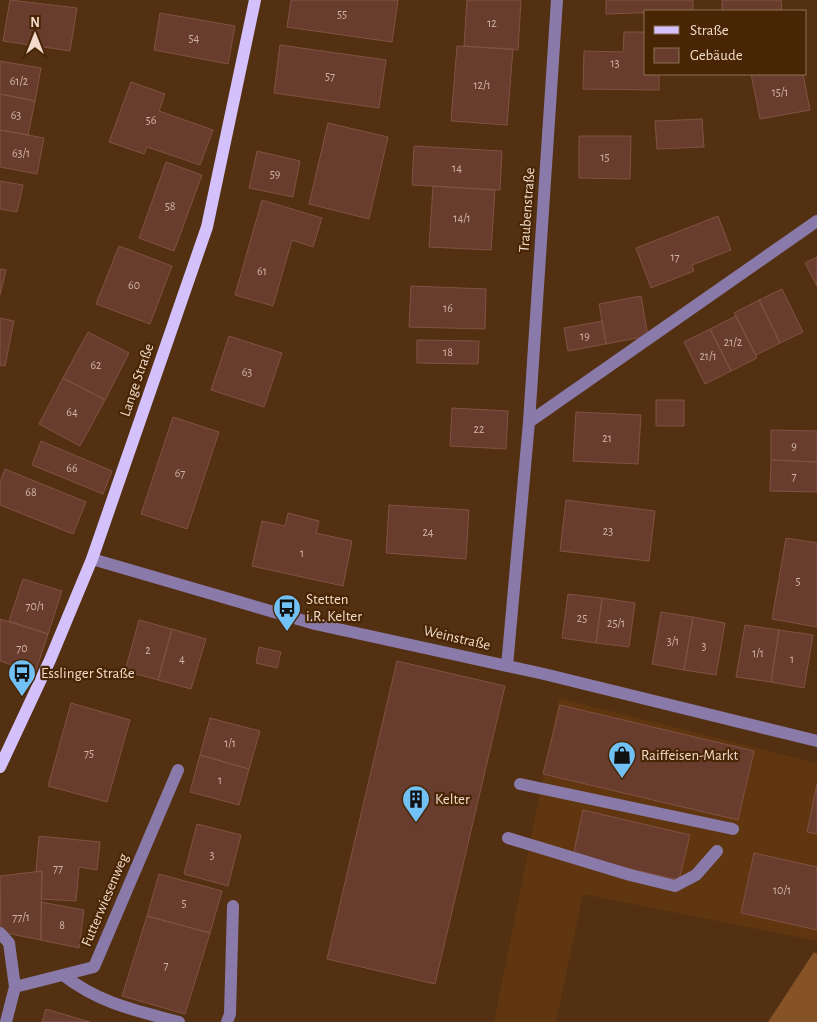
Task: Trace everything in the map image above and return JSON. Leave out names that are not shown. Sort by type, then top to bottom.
[{"type":"main road","name":"Lange Straße","points":[[2,760],[50,660],[92,559],[207,227],[255,0]]},
{"type":"street","name":"Traubenstraße","points":[[507,666],[529,422],[557,0]]},
{"type":"street","points":[[529,422],[817,221]]},
{"type":"street","name":"Weinstraße","points":[[92,559],[315,624],[507,666],[817,741]]},
{"type":"street","name":"Futterwiesenweg","points":[[15,986],[94,967],[178,770]]},
{"type":"street","points":[[520,784],[733,829]]},
{"type":"street","points":[[508,838],[630,875],[676,886],[696,875],[717,851]]},
{"type":"street","points":[[227,1022],[230,1014],[233,906]]},
{"type":"street","points":[[0,933],[8,943],[15,986],[6,1022]]},
{"type":"street","points":[[63,975],[84,991],[109,1003],[180,1022]]},
{"type":"shaded area","points":[[559,698],[817,763],[817,941],[583,894],[556,1022],[494,1022]]},
{"type":"shaded area","points":[[814,952],[817,954],[817,1022],[768,1022]]},
{"type":"building","points":[[10,0],[77,8],[70,51],[3,41]]},
{"type":"building","points":[[291,0],[398,0],[392,42],[287,27]]},
{"type":"building","points":[[467,0],[521,0],[518,50],[464,46]]},
{"type":"building","points":[[606,0],[693,0],[693,10],[644,10],[644,13],[606,14]]},
{"type":"building","points":[[722,0],[781,0],[782,10],[722,10]]},
{"type":"building","points":[[160,13],[235,26],[228,64],[154,50]]},
{"type":"building","points":[[624,32],[644,32],[644,75],[659,75],[659,90],[583,89],[584,51],[623,52]]},
{"type":"building","points":[[280,45],[386,60],[379,108],[274,93]]},
{"type":"building","points":[[457,46],[513,49],[507,125],[451,121]]},
{"type":"building","points":[[0,61],[41,68],[35,101],[0,94]]},
{"type":"building","points":[[751,75],[803,75],[810,110],[760,119]]},
{"type":"building","points":[[131,82],[165,94],[159,111],[213,130],[200,165],[147,147],[144,154],[109,142]]},
{"type":"building","points":[[0,94],[35,101],[28,135],[0,130]]},
{"type":"building","points":[[702,119],[704,147],[657,149],[655,121]]},
{"type":"building","points":[[328,123],[388,137],[369,219],[309,204]]},
{"type":"building","points":[[0,130],[44,138],[37,174],[0,167]]},
{"type":"building","points":[[579,136],[631,136],[630,179],[579,178]]},
{"type":"building","points":[[414,146],[502,151],[500,190],[412,185]]},
{"type":"building","points":[[257,151],[300,161],[293,197],[249,188]]},
{"type":"building","points":[[166,162],[202,175],[174,251],[139,238]]},
{"type":"building","points":[[0,181],[23,185],[17,212],[0,209]]},
{"type":"building","points":[[433,186],[495,190],[491,250],[429,247]]},
{"type":"building","points":[[262,200],[322,218],[313,247],[292,240],[273,306],[235,295]]},
{"type":"building","points":[[718,216],[731,250],[692,265],[694,271],[651,288],[636,248]]},
{"type":"building","points":[[119,246],[172,266],[150,324],[96,304]]},
{"type":"building","points":[[817,257],[817,286],[805,263]]},
{"type":"building","points":[[0,269],[6,270],[0,295]]},
{"type":"building","points":[[411,286],[486,289],[485,329],[409,327]]},
{"type":"building","points":[[782,289],[803,332],[780,343],[759,300]]},
{"type":"building","points":[[641,296],[648,336],[606,344],[599,304]]},
{"type":"building","points":[[759,300],[780,343],[756,355],[734,313]]},
{"type":"building","points":[[736,316],[757,358],[731,371],[710,329]]},
{"type":"building","points":[[0,318],[14,321],[5,366],[0,365]]},
{"type":"building","points":[[602,321],[606,344],[568,351],[564,328]]},
{"type":"building","points":[[710,329],[731,371],[705,384],[684,342]]},
{"type":"building","points":[[88,332],[129,353],[105,400],[63,378]]},
{"type":"building","points":[[229,336],[282,353],[264,407],[211,390]]},
{"type":"building","points":[[417,340],[479,341],[478,364],[417,363]]},
{"type":"building","points":[[63,378],[105,400],[80,446],[39,424]]},
{"type":"building","points":[[656,400],[684,400],[684,426],[656,426]]},
{"type":"building","points":[[452,408],[508,411],[506,449],[450,446]]},
{"type":"building","points":[[576,412],[641,415],[638,464],[573,461]]},
{"type":"building","points":[[173,417],[219,432],[187,529],[141,514]]},
{"type":"building","points":[[771,430],[817,431],[817,462],[771,460]]},
{"type":"building","points":[[41,441],[112,471],[103,494],[32,465]]},
{"type":"building","points":[[771,460],[817,462],[817,492],[770,491]]},
{"type":"building","points":[[5,469],[86,502],[73,534],[0,505],[0,482]]},
{"type":"building","points":[[566,500],[655,511],[649,561],[560,551]]},
{"type":"building","points":[[389,505],[469,510],[466,559],[386,553]]},
{"type":"building","points":[[288,513],[319,521],[316,533],[352,541],[343,586],[252,566],[262,521],[285,526]]},
{"type":"building","points":[[786,538],[817,543],[817,627],[772,619]]},
{"type":"building","points":[[23,579],[62,591],[48,634],[9,621]]},
{"type":"building","points":[[568,594],[602,598],[596,643],[562,638]]},
{"type":"building","points":[[602,598],[635,603],[629,647],[596,643]]},
{"type":"building","points":[[661,612],[693,617],[684,670],[652,664]]},
{"type":"building","points":[[693,617],[725,623],[716,675],[684,670]]},
{"type":"building","points":[[0,619],[48,634],[35,673],[0,661]]},
{"type":"building","points":[[139,620],[172,629],[158,680],[125,671]]},
{"type":"building","points":[[745,625],[779,630],[771,682],[736,677]]},
{"type":"building","points":[[172,629],[206,639],[191,689],[158,680]]},
{"type":"building","points":[[779,630],[813,635],[804,688],[771,682]]},
{"type":"building","points":[[259,647],[281,652],[277,668],[256,663]]},
{"type":"building","name":"Kelter","points":[[397,661],[505,686],[435,984],[327,959]]},
{"type":"building","points":[[71,703],[130,720],[107,802],[48,786]]},
{"type":"building","points":[[560,705],[754,751],[738,820],[543,774]]},
{"type":"building","points":[[210,718],[260,731],[249,769],[200,755]]},
{"type":"building","points":[[200,755],[249,769],[239,805],[190,792]]},
{"type":"building","points":[[817,784],[817,834],[807,832]]},
{"type":"building","points":[[583,810],[690,835],[679,880],[573,856]]},
{"type":"building","points":[[197,824],[241,835],[228,886],[184,874]]},
{"type":"building","points":[[39,836],[100,842],[97,870],[79,867],[76,901],[41,899],[42,871],[36,872]]},
{"type":"building","points":[[754,853],[817,867],[817,930],[741,913]]},
{"type":"building","points":[[42,871],[41,940],[1,932],[0,876]]},
{"type":"building","points":[[159,874],[222,891],[210,933],[147,916]]},
{"type":"building","points":[[41,902],[84,910],[79,948],[41,940]]},
{"type":"building","points":[[147,916],[210,933],[185,1014],[122,996]]},
{"type":"building","points":[[46,1009],[90,1022],[42,1022]]},
{"type":"place","name":"Stetten i.R. Kelter","points":[[287,632]]},
{"type":"place","name":"Esslinger Straße","points":[[22,697]]},
{"type":"place","name":"Raiffeisen-Markt","points":[[622,779]]},
{"type":"place","name":"Kelter","points":[[416,823]]}]
